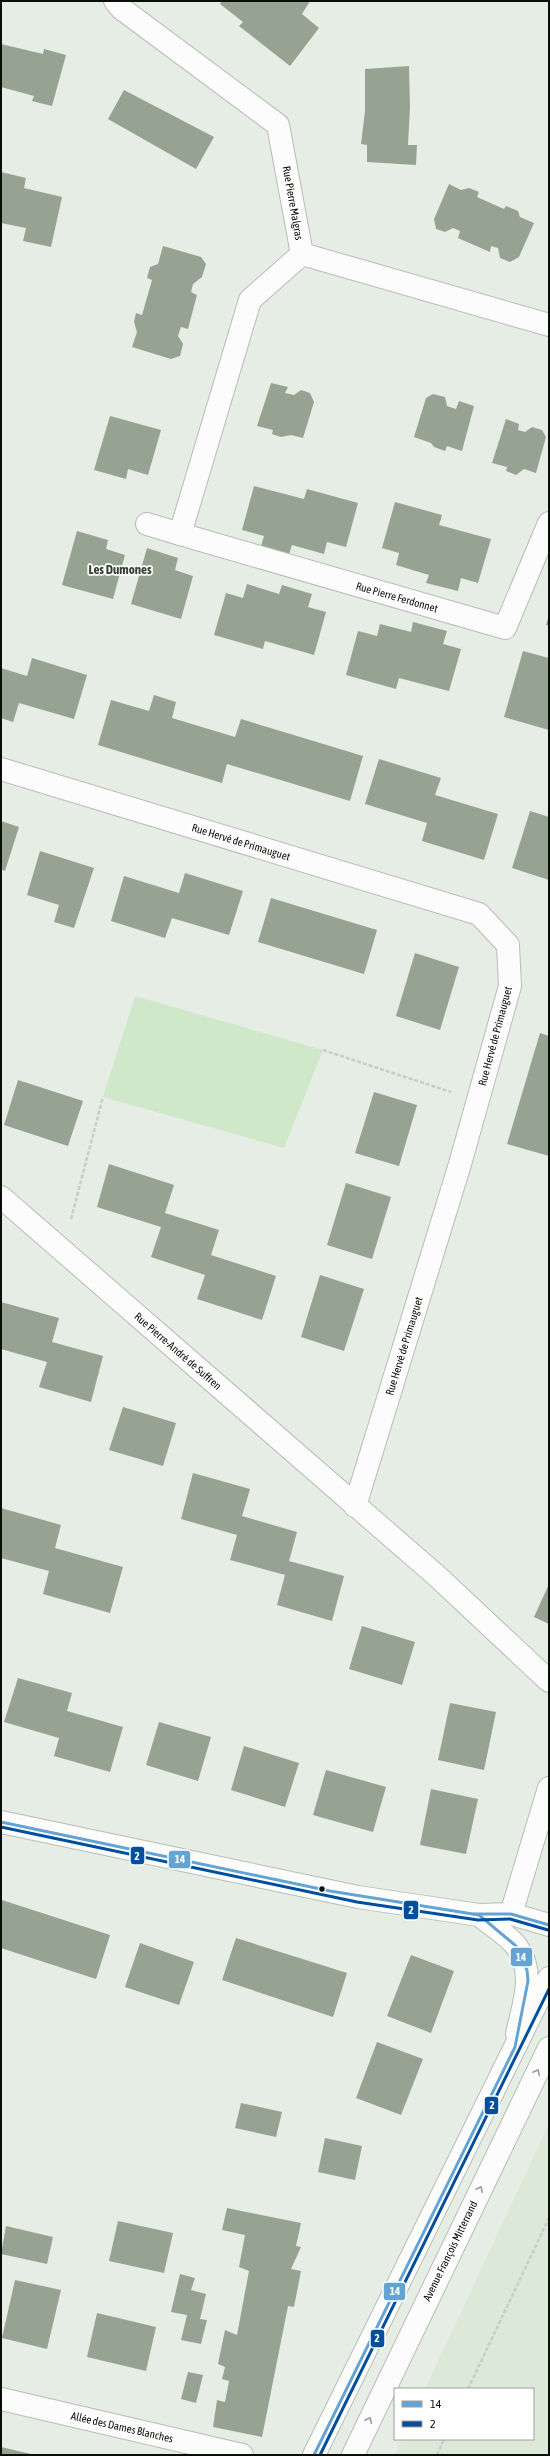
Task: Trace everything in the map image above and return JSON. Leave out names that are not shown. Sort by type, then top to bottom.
[{"type":"street","name":"Rue Pierre Malgras","points":[[115,1],[122,9],[278,125],[302,254],[549,325]]},
{"type":"street","points":[[180,534],[250,300],[302,254]]},
{"type":"street","name":"Rue Pierre Ferdonnet","points":[[147,524],[505,628],[549,523]]},
{"type":"street","name":"Rue Hervé de Primauguet","points":[[1,769],[478,914],[508,944],[510,986],[479,1096],[355,1506]]},
{"type":"street","name":"Rue Pierre-André de Suffren","points":[[1,1197],[438,1577],[549,1681]]},
{"type":"street","points":[[511,1914],[549,1788]]},
{"type":"street","points":[[1,1822],[330,1891],[479,1915],[511,1914],[549,1925]]},
{"type":"street","points":[[479,1915],[516,1946],[527,1970],[528,1981],[515,2047]]},
{"type":"street","points":[[314,2455],[549,1978]]},
{"type":"street","name":"Avenue François Mitterrand","points":[[353,2455],[549,2048]]},
{"type":"street","name":"Allée des Dames Blanches","points":[[1,2399],[242,2455]]},
{"type":"path","points":[[323,1050],[455,1093],[479,1096]]},
{"type":"path","points":[[63,1251],[103,1097]]},
{"type":"path","points":[[468,2388],[549,2218]]},
{"type":"path","points":[[437,2455],[444,2440]]},
{"type":"shaded area","points":[[549,2124],[549,2455],[394,2455],[402,2440],[534,2440],[534,2388],[425,2388]]},
{"type":"green space","points":[[135,996],[323,1050],[284,1148],[103,1097]]},
{"type":"building","points":[[222,1],[310,1],[302,14],[319,28],[290,66],[239,26],[243,22],[220,4]]},
{"type":"building","points":[[1,44],[43,54],[44,49],[66,55],[52,106],[32,101],[34,96],[1,87]]},
{"type":"building","points":[[409,66],[410,107],[408,145],[417,145],[416,165],[367,162],[367,145],[361,144],[365,111],[365,69]]},
{"type":"building","points":[[124,90],[214,137],[196,169],[108,119]]},
{"type":"building","points":[[1,172],[26,178],[24,188],[62,197],[51,247],[23,241],[26,228],[1,223]]},
{"type":"building","points":[[449,184],[461,190],[469,188],[479,192],[477,197],[504,209],[506,206],[518,211],[520,217],[534,223],[519,257],[510,262],[500,258],[498,248],[491,246],[490,252],[458,238],[460,231],[453,228],[445,232],[436,229],[434,219]]},
{"type":"building","points":[[163,246],[201,257],[206,264],[202,277],[193,284],[191,292],[197,295],[188,329],[181,327],[178,336],[183,344],[180,356],[171,359],[132,347],[137,332],[134,322],[136,313],[142,315],[152,280],[147,278],[150,267],[158,264]]},
{"type":"building","points":[[271,383],[288,387],[285,393],[294,395],[301,390],[310,393],[314,402],[303,438],[291,435],[281,437],[272,434],[273,430],[257,426]]},
{"type":"building","points":[[433,394],[445,397],[447,406],[456,409],[459,401],[474,406],[462,451],[447,446],[445,451],[434,447],[431,443],[414,437],[426,398]]},
{"type":"building","points":[[110,416],[161,430],[148,475],[128,469],[126,479],[94,470]]},
{"type":"building","points":[[506,419],[519,424],[518,430],[525,432],[532,427],[542,430],[546,437],[536,473],[524,469],[516,475],[506,471],[507,467],[492,463]]},
{"type":"building","points":[[254,486],[304,499],[307,489],[358,503],[346,547],[327,542],[324,554],[292,545],[289,554],[261,546],[264,536],[242,530]]},
{"type":"building","points":[[395,502],[442,515],[439,525],[491,539],[478,583],[461,578],[458,591],[426,583],[429,575],[396,565],[399,553],[382,548]]},
{"type":"building","points":[[77,531],[108,540],[106,549],[125,555],[113,599],[62,585]]},
{"type":"building","points":[[147,548],[178,558],[175,570],[193,576],[181,619],[131,604]]},
{"type":"building","points":[[247,584],[279,594],[282,585],[312,594],[308,607],[326,612],[314,655],[265,641],[263,649],[214,635],[226,593],[243,598]]},
{"type":"building","points":[[549,615],[549,626],[546,625]]},
{"type":"building","points":[[413,622],[447,631],[443,644],[461,649],[449,691],[399,678],[396,689],[346,675],[358,631],[377,636],[380,624],[411,632]]},
{"type":"building","points":[[523,651],[549,658],[549,730],[504,717]]},
{"type":"building","points":[[32,658],[87,675],[74,719],[19,703],[13,722],[1,718],[1,668],[27,676]]},
{"type":"building","points":[[154,695],[176,702],[172,718],[235,737],[241,719],[363,756],[350,801],[227,764],[222,783],[98,745],[111,700],[149,711]]},
{"type":"building","points":[[379,759],[441,778],[435,795],[498,814],[484,860],[422,841],[427,823],[365,804]]},
{"type":"building","points":[[530,811],[549,817],[549,880],[512,868]]},
{"type":"building","points":[[1,821],[19,827],[5,871],[1,869]]},
{"type":"building","points":[[40,851],[94,868],[74,928],[54,922],[59,905],[27,895]]},
{"type":"building","points":[[185,873],[243,891],[229,935],[172,918],[165,938],[111,921],[124,876],[179,893]]},
{"type":"building","points":[[271,898],[377,930],[364,974],[258,942]]},
{"type":"building","points":[[415,953],[459,967],[440,1030],[396,1016]]},
{"type":"building","points":[[540,1033],[549,1036],[549,1156],[507,1144]]},
{"type":"building","points":[[18,1080],[83,1101],[68,1146],[4,1125]]},
{"type":"building","points":[[374,1092],[417,1105],[399,1166],[355,1153]]},
{"type":"building","points":[[109,1164],[174,1185],[165,1213],[219,1230],[211,1255],[276,1276],[262,1320],[197,1299],[205,1275],[151,1257],[161,1227],[97,1207]]},
{"type":"building","points":[[346,1183],[391,1197],[372,1259],[327,1245]]},
{"type":"building","points":[[320,1275],[364,1289],[344,1351],[301,1337]]},
{"type":"building","points":[[1,1302],[59,1318],[52,1342],[103,1356],[91,1402],[39,1387],[47,1362],[1,1349]]},
{"type":"building","points":[[123,1407],[176,1423],[163,1466],[109,1450]]},
{"type":"building","points":[[193,1473],[250,1489],[242,1516],[297,1532],[289,1561],[344,1576],[332,1621],[277,1605],[285,1575],[230,1560],[237,1535],[181,1519]]},
{"type":"building","points":[[1,1508],[61,1525],[55,1548],[123,1567],[110,1613],[43,1594],[49,1571],[1,1558]]},
{"type":"building","points":[[549,1584],[549,1624],[534,1617]]},
{"type":"building","points":[[362,1626],[415,1642],[402,1685],[349,1669]]},
{"type":"building","points":[[18,1678],[72,1693],[67,1711],[123,1727],[110,1772],[54,1756],[59,1738],[4,1722]]},
{"type":"building","points":[[450,1703],[496,1712],[484,1770],[438,1760]]},
{"type":"building","points":[[159,1722],[211,1737],[198,1781],[146,1765]]},
{"type":"building","points":[[244,1746],[299,1763],[285,1807],[231,1790]]},
{"type":"building","points":[[326,1770],[386,1787],[373,1832],[313,1815]]},
{"type":"building","points":[[431,1789],[478,1799],[466,1854],[420,1845]]},
{"type":"building","points":[[2,1900],[110,1935],[96,1979],[1,1948]]},
{"type":"building","points":[[236,1938],[347,1973],[333,2017],[222,1980]]},
{"type":"building","points":[[140,1943],[194,1962],[179,2005],[125,1987]]},
{"type":"building","points":[[411,1955],[454,1971],[431,2033],[387,2016]]},
{"type":"building","points":[[377,2042],[423,2059],[401,2115],[356,2098]]},
{"type":"building","points":[[241,2103],[282,2112],[276,2137],[235,2128]]},
{"type":"building","points":[[325,2138],[362,2146],[355,2180],[318,2172]]},
{"type":"building","points":[[227,2208],[301,2223],[296,2246],[301,2247],[291,2269],[301,2271],[294,2307],[288,2306],[262,2437],[213,2427],[217,2400],[225,2402],[229,2381],[222,2379],[225,2367],[218,2364],[225,2330],[237,2335],[249,2271],[239,2267],[245,2235],[222,2230]]},
{"type":"building","points":[[118,2221],[173,2233],[164,2273],[109,2261]]},
{"type":"building","points":[[6,2226],[53,2237],[47,2264],[1,2254]]},
{"type":"building","points":[[180,2274],[195,2278],[191,2290],[206,2294],[200,2319],[207,2320],[201,2344],[181,2340],[187,2315],[171,2312]]},
{"type":"building","points":[[15,2280],[61,2290],[47,2349],[2,2338]]},
{"type":"building","points":[[97,2313],[156,2327],[146,2371],[87,2357]]},
{"type":"building","points":[[188,2372],[203,2375],[196,2403],[181,2399]]},
{"type":"building","points":[[1,2447],[31,2454],[31,2455],[1,2455]]},
{"type":"transit line","name":"14","points":[[1,1822],[330,1891],[479,1915],[516,1946],[527,1970],[528,1981],[515,2047],[314,2455]]},
{"type":"transit line","name":"2","points":[[1,1827],[357,1902],[478,1920],[510,1919],[548,1930]]},
{"type":"transit line","name":"14","points":[[474,1914],[511,1914],[549,1925]]},
{"type":"transit line","name":"2","points":[[320,2455],[549,1989]]},
{"type":"district","name":"Les Dumones","points":[[120,569]]}]
